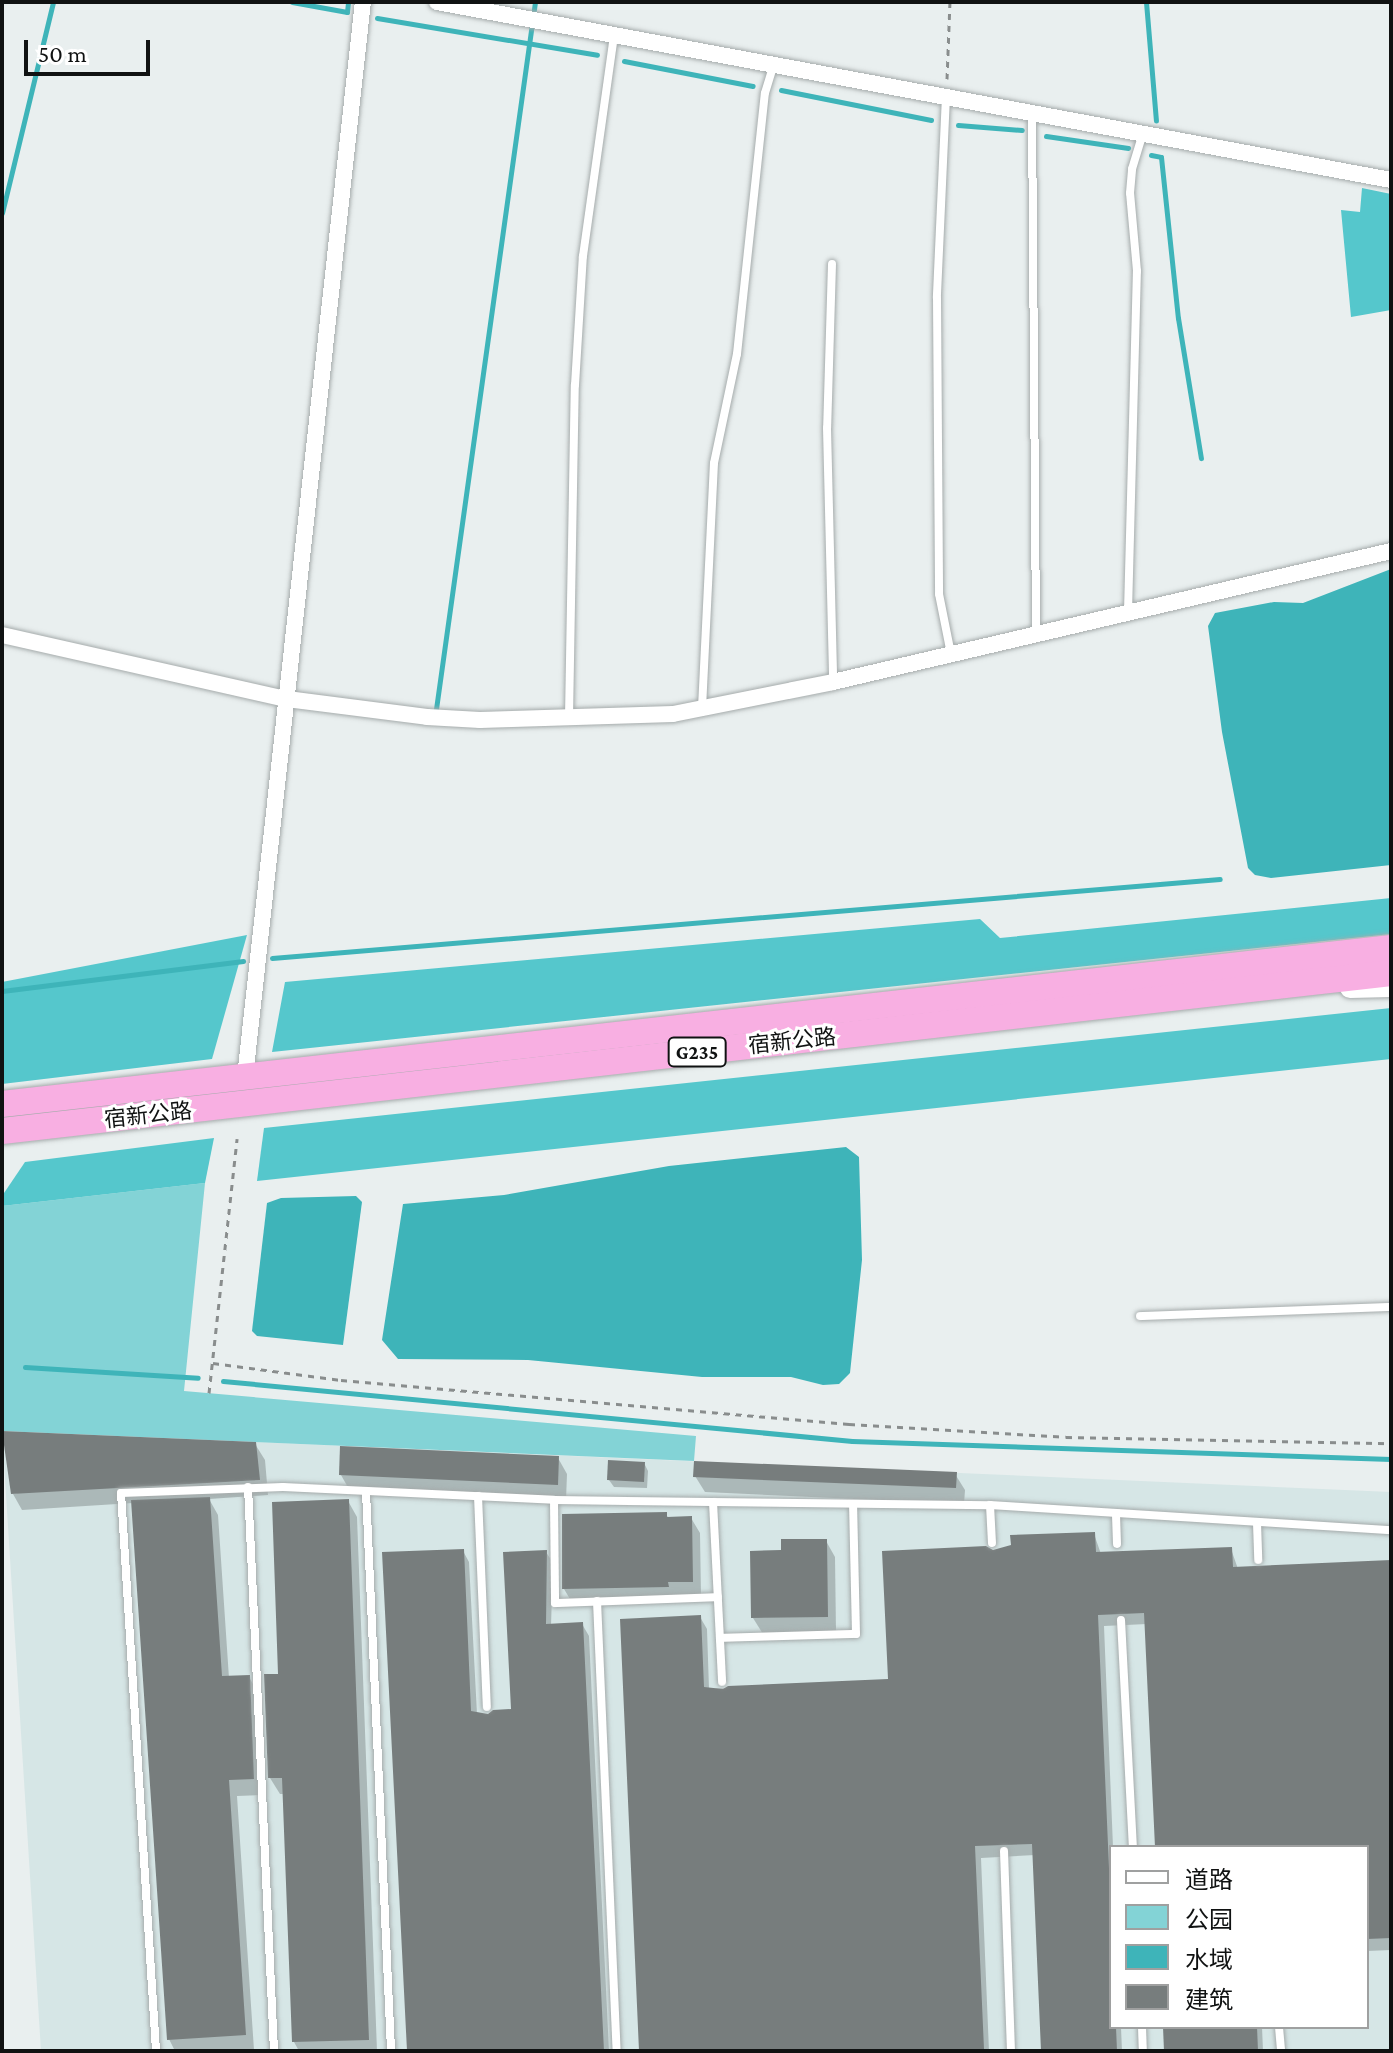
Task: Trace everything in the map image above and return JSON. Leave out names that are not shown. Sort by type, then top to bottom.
[{"type":"highway","name":"宿新公路","points":[[2,1104],[1391,948]]},
{"type":"highway","name":"宿新公路","points":[[2,1131],[1391,973]]},
{"type":"street","points":[[245,1077],[363,2]]},
{"type":"street","points":[[437,2],[1391,180]]},
{"type":"street","points":[[2,635],[287,699],[427,717],[673,714],[833,682],[1391,551]]},
{"type":"street","points":[[1206,994],[1391,987]]},
{"type":"lane","points":[[569,717],[575,385],[583,256],[614,34]]},
{"type":"lane","points":[[701,709],[714,463],[737,354],[765,93],[774,64]]},
{"type":"lane","points":[[946,95],[937,298],[939,594],[951,654]]},
{"type":"lane","points":[[1032,112],[1036,634]]},
{"type":"lane","points":[[1128,612],[1137,271],[1130,193],[1132,169],[1143,133]]},
{"type":"lane","points":[[832,264],[827,428],[833,682]]},
{"type":"lane","points":[[1140,1316],[1391,1307]]},
{"type":"lane","points":[[248,1487],[274,2051]]},
{"type":"lane","points":[[156,2051],[121,1493],[248,1487],[554,1500],[990,1505],[1391,1530]]},
{"type":"lane","points":[[366,1491],[391,2051]]},
{"type":"lane","points":[[478,1496],[487,1707]]},
{"type":"lane","points":[[554,1500],[555,1603],[718,1597]]},
{"type":"lane","points":[[713,1502],[722,1682]]},
{"type":"lane","points":[[720,1638],[856,1634],[853,1504]]},
{"type":"lane","points":[[990,1505],[992,1543]]},
{"type":"lane","points":[[1116,1515],[1117,1544]]},
{"type":"lane","points":[[1257,1523],[1258,1560]]},
{"type":"lane","points":[[597,1601],[617,2051]]},
{"type":"lane","points":[[1121,1620],[1133,1845]]},
{"type":"lane","points":[[1004,1851],[1011,2051]]},
{"type":"lane","points":[[1142,2029],[1143,2051]]},
{"type":"lane","points":[[1279,2029],[1281,2051]]},
{"type":"path","points":[[946,95],[950,2]]},
{"type":"path","points":[[209,1393],[237,1139]]},
{"type":"path","points":[[213,1363],[341,1380],[849,1424],[1066,1437],[1391,1443]]},
{"type":"shaded area","points":[[1362,188],[1391,194],[1391,310],[1351,317],[1341,210],[1360,212]]},
{"type":"shaded area","points":[[1391,898],[1391,934],[272,1052],[285,982],[980,919],[1000,938]]},
{"type":"shaded area","points":[[247,935],[212,1059],[2,1084],[2,982]]},
{"type":"shaded area","points":[[1391,1008],[1391,1059],[257,1181],[264,1128]]},
{"type":"shaded area","points":[[214,1138],[205,1183],[2,1206],[2,1196],[25,1162]]},
{"type":"shaded area","points":[[2,1431],[1391,1492],[1391,2051],[41,2051]]},
{"type":"green space","points":[[205,1183],[184,1391],[696,1436],[694,1461],[2,1431],[2,1206]]},
{"type":"water","points":[[1391,569],[1391,865],[1271,878],[1255,875],[1248,868],[1222,732],[1208,626],[1215,613],[1274,602],[1303,603]]},
{"type":"water","points":[[846,1147],[859,1157],[862,1260],[850,1373],[839,1384],[823,1385],[791,1377],[702,1377],[528,1360],[398,1359],[382,1340],[403,1204],[504,1195],[669,1166]]},
{"type":"water","points":[[356,1196],[362,1202],[343,1345],[257,1336],[252,1331],[267,1203],[281,1198]]},
{"type":"building","points":[[2,1431],[256,1442],[260,1480],[11,1494]]},
{"type":"building","points":[[340,1446],[559,1456],[558,1485],[339,1475]]},
{"type":"building","points":[[608,1460],[645,1462],[644,1482],[607,1480]]},
{"type":"building","points":[[694,1461],[957,1472],[956,1488],[693,1477]]},
{"type":"building","points":[[210,1497],[222,1676],[250,1675],[254,1779],[229,1780],[246,2035],[167,2040],[131,1500]]},
{"type":"building","points":[[349,1499],[369,2040],[292,2042],[282,1778],[268,1778],[264,1674],[278,1674],[272,1502]]},
{"type":"building","points":[[667,1512],[667,1517],[692,1516],[693,1582],[668,1582],[669,1587],[562,1589],[562,1514]]},
{"type":"building","points":[[1095,1532],[1096,1552],[1232,1547],[1233,1567],[1391,1560],[1391,1938],[1369,1939],[1369,1845],[1155,1845],[1144,1613],[1098,1615],[1109,1868],[1109,2029],[1116,2029],[1117,2051],[1041,2051],[1032,1844],[975,1846],[984,2049],[639,2051],[620,1619],[701,1615],[704,1687],[723,1689],[728,1686],[888,1679],[882,1551],[986,1546],[993,1550],[1011,1545],[1010,1535]]},
{"type":"building","points":[[781,1539],[827,1539],[828,1617],[751,1618],[750,1551],[781,1550]]},
{"type":"building","points":[[464,1549],[471,1711],[488,1714],[493,1710],[511,1709],[503,1552],[547,1550],[546,1624],[583,1622],[604,2051],[407,2051],[382,1552]]},
{"type":"building","points":[[1163,2029],[1257,2029],[1258,2051],[1164,2051]]},
{"type":"waterway","points":[[2,213],[53,2]]},
{"type":"waterway","points":[[292,2],[347,12],[348,2]]},
{"type":"waterway","points":[[436,709],[535,2]]},
{"type":"waterway","points":[[1146,2],[1156,121]]},
{"type":"waterway","points":[[377,18],[597,55]]},
{"type":"waterway","points":[[624,61],[753,86]]},
{"type":"waterway","points":[[781,90],[931,120]]},
{"type":"waterway","points":[[958,125],[1022,130]]},
{"type":"waterway","points":[[1046,136],[1128,148]]},
{"type":"waterway","points":[[1151,155],[1161,157],[1178,318],[1201,458]]},
{"type":"waterway","points":[[272,958],[1220,879]]},
{"type":"waterway","points":[[2,991],[243,961]]},
{"type":"waterway","points":[[25,1367],[198,1378]]},
{"type":"waterway","points":[[223,1381],[852,1441],[1391,1459]]}]
